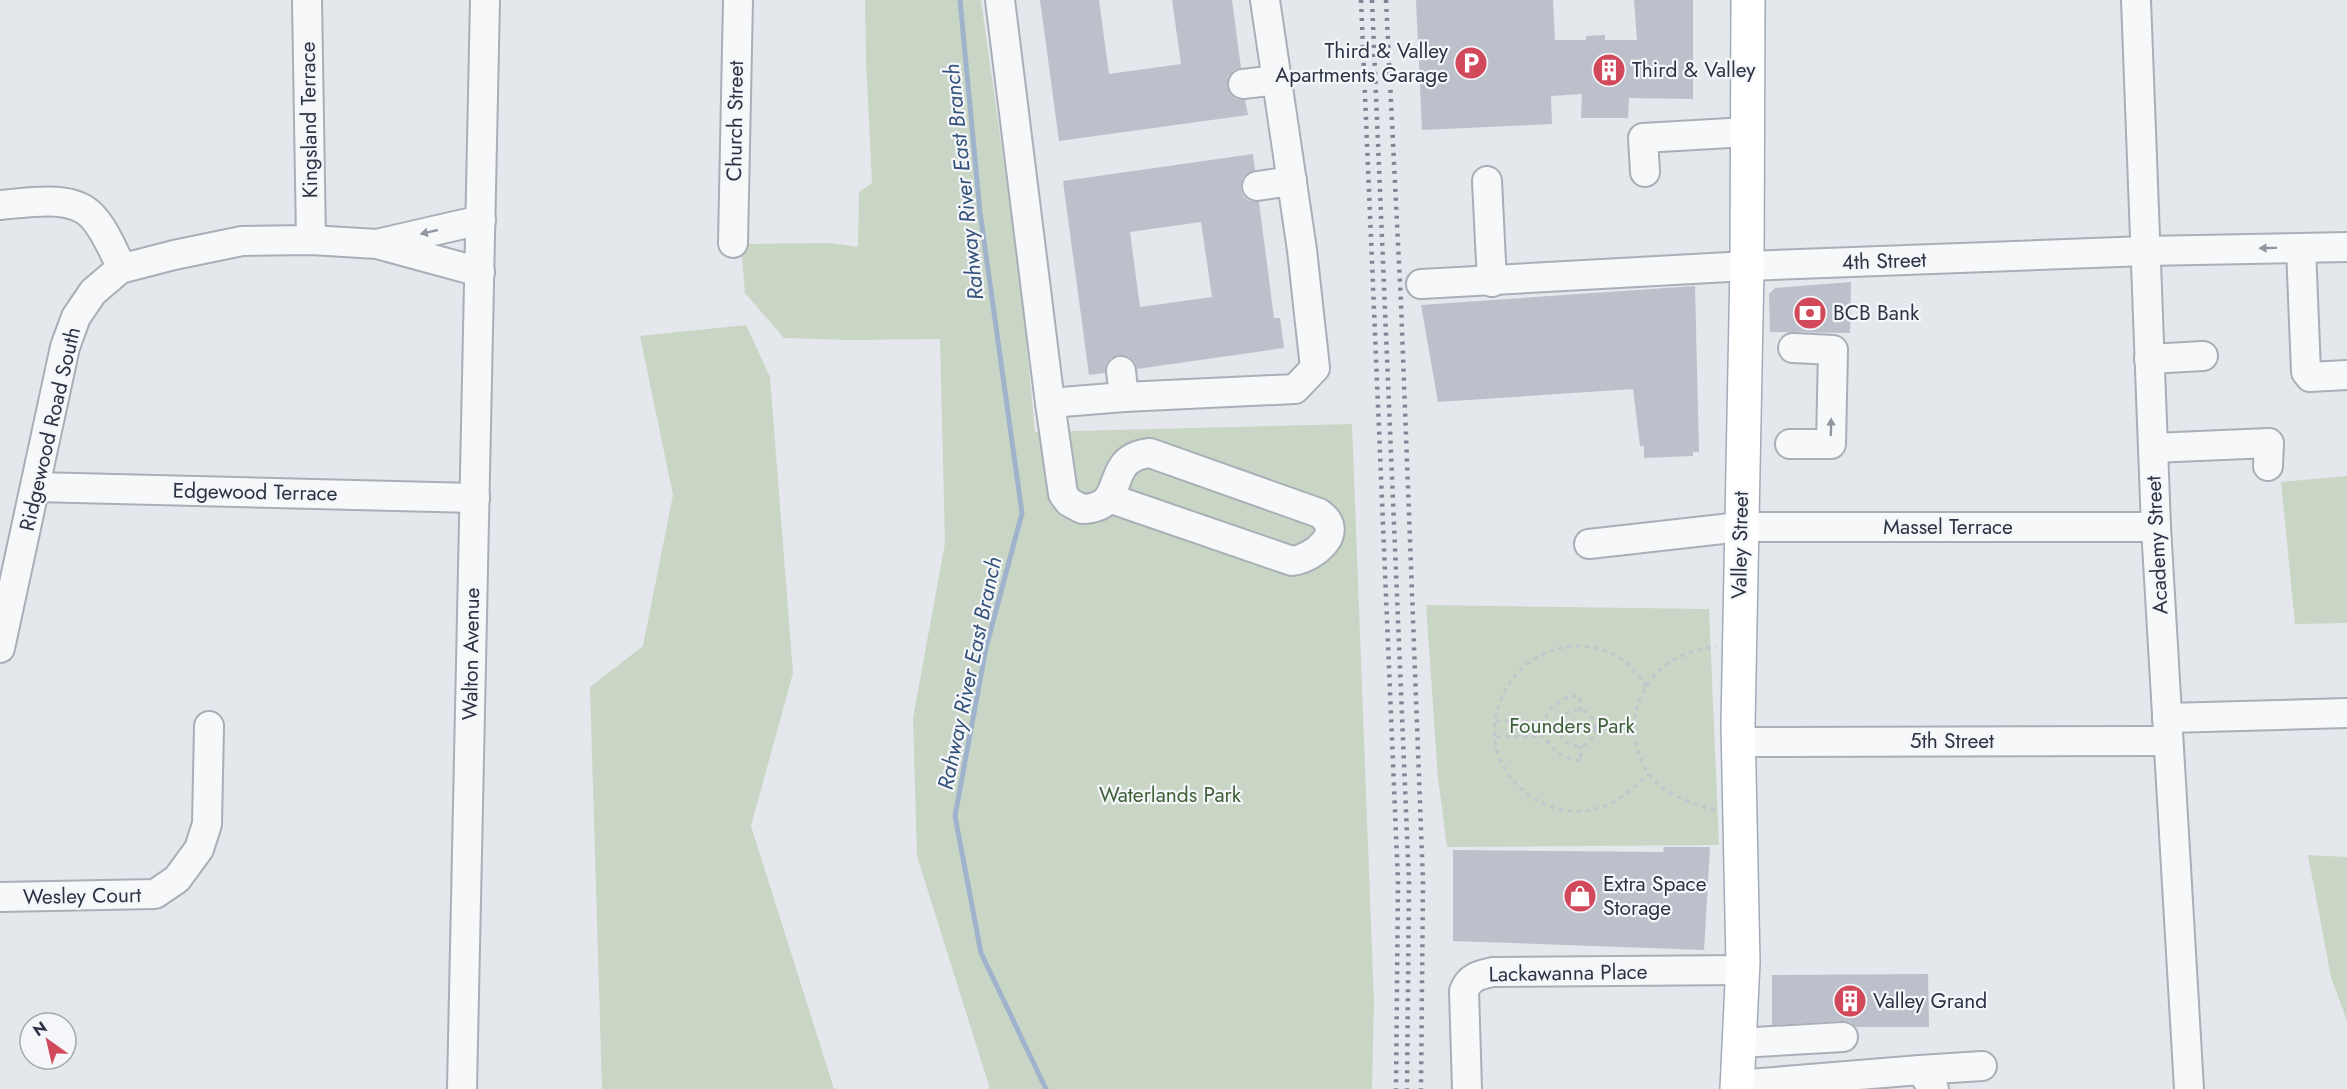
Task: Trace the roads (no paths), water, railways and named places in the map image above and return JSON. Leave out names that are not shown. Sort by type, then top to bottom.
[{"type":"main road","name":"Valley Street","points":[[1737,1087],[1742,970],[1737,742],[1746,266],[1748,0]]},
{"type":"street","name":"Kingsland Terrace","points":[[307,0],[311,240]]},
{"type":"street","name":"Walton Avenue","points":[[462,1089],[485,0]]},
{"type":"street","name":"Church Street","points":[[733,243],[738,0]]},
{"type":"street","points":[[1000,0],[1063,494],[1069,502],[1082,509],[1100,506],[1109,498],[1121,466],[1133,456],[1150,453],[1319,513],[1323,516],[1329,530],[1326,543],[1318,551],[1309,557],[1292,561],[1109,498]]},
{"type":"street","points":[[1050,403],[1122,384],[1295,389],[1315,368],[1302,250],[1265,0]]},
{"type":"street","name":"Academy Street","points":[[2136,0],[2156,527],[2189,1089]]},
{"type":"street","points":[[1243,84],[1277,80]]},
{"type":"street","points":[[1645,172],[1643,138],[1747,132]]},
{"type":"street","points":[[1257,186],[1292,181]]},
{"type":"street","points":[[1488,181],[1492,282]]},
{"type":"street","points":[[0,205],[69,201],[81,207],[92,215],[122,268]]},
{"type":"street","name":"Ridgewood Road South","points":[[377,244],[481,220]]},
{"type":"street","name":"Ridgewood Road South","points":[[0,648],[7,586],[35,487],[65,347],[76,317],[93,292],[122,268],[242,241],[311,240],[377,244],[480,272]]},
{"type":"street","name":"4th Street","points":[[1421,285],[1746,266],[2145,251],[2347,247]]},
{"type":"street","points":[[2301,248],[2306,372],[2310,377],[2347,375]]},
{"type":"street","points":[[1790,444],[1831,444],[1833,350],[1793,348]]},
{"type":"street","points":[[2149,359],[2203,356]]},
{"type":"street","points":[[2153,448],[2269,443],[2268,466]]},
{"type":"street","name":"Edgewood Terrace","points":[[35,487],[475,498]]},
{"type":"street","name":"Massel Terrace","points":[[1589,544],[1740,527],[2156,527]]},
{"type":"street","name":"5th Street","points":[[1737,742],[2167,729],[2347,713]]},
{"type":"street","name":"Wesley Court","points":[[0,897],[155,894],[177,879],[199,849],[207,824],[209,726]]},
{"type":"street","name":"Lackawanna Place","points":[[1467,1089],[1464,991],[1467,981],[1479,975],[1493,972],[1742,970]]},
{"type":"street","points":[[1739,1043],[1843,1037]]},
{"type":"street","points":[[1737,1087],[1927,1080],[1982,1066]]},
{"type":"waterway","name":"Rahway River East Branch","points":[[960,0],[980,212],[1022,513],[986,648],[955,816],[981,953],[1046,1089]]},
{"type":"railway","points":[[1361,0],[1398,882],[1396,1089]]},
{"type":"railway","points":[[1372,0],[1409,882],[1407,1089]]},
{"type":"railway","points":[[1386,0],[1401,304],[1423,882],[1421,1089]]},
{"type":"place","name":"Third & Valley Apartments Garage","points":[[1471,63]]},
{"type":"place","name":"Third & Valley","points":[[1609,70]]},
{"type":"place","name":"BCB Bank","points":[[1810,313]]},
{"type":"place","name":"Extra Space Storage","points":[[1580,896]]},
{"type":"place","name":"Valley Grand","points":[[1850,1001]]},
{"type":"park label","name":"Founders Park","points":[[1572,726]]},
{"type":"park label","name":"Waterlands Park","points":[[1170,795]]}]
